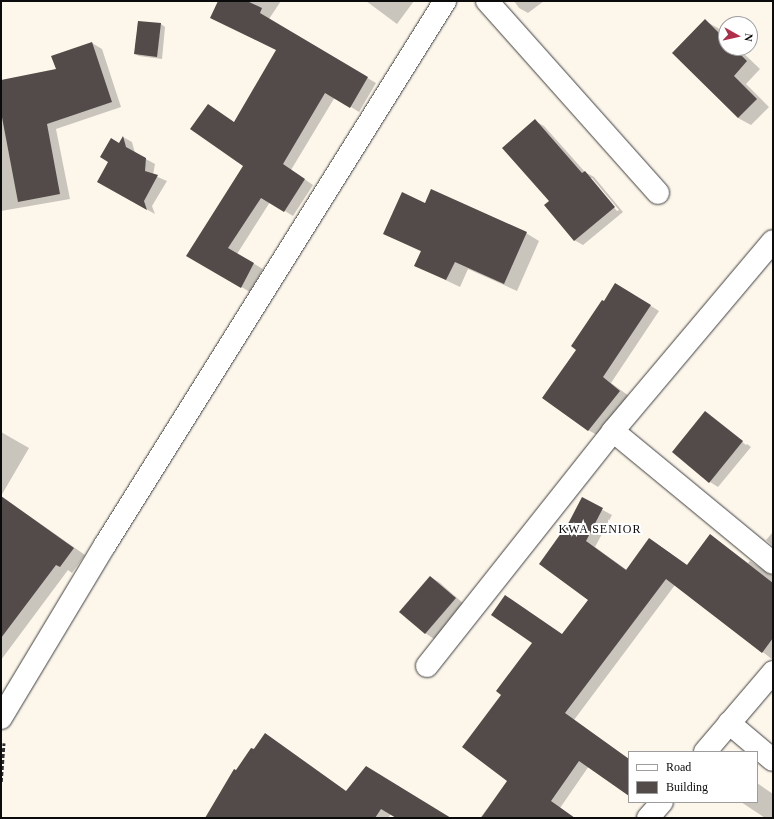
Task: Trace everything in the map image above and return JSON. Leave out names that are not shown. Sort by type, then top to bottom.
[{"type":"street","points":[[3,715],[105,545],[445,1]]},
{"type":"street","points":[[487,1],[658,193]]},
{"type":"street","points":[[428,666],[613,431],[773,241]]},
{"type":"street","points":[[613,431],[773,563]]},
{"type":"street","points":[[706,751],[773,672]]},
{"type":"street","points":[[730,723],[773,760]]},
{"type":"street","points":[[648,818],[661,803]]},
{"type":"path","points":[[1,782],[3,715]]},
{"type":"building","points":[[218,1],[247,1],[262,8],[260,13],[368,77],[350,108],[325,93],[283,164],[305,179],[284,212],[261,198],[228,248],[254,263],[241,288],[186,256],[243,166],[190,129],[208,104],[234,122],[276,50],[210,18]]},
{"type":"building","points":[[705,19],[718,32],[718,56],[742,56],[747,61],[734,76],[757,99],[738,118],[672,53]]},
{"type":"building","points":[[138,21],[161,23],[157,57],[134,54]]},
{"type":"building","points":[[92,42],[112,102],[47,124],[60,194],[18,202],[1,112],[1,80],[56,69],[51,56]]},
{"type":"building","points":[[535,119],[582,173],[585,171],[615,207],[574,241],[544,205],[549,201],[502,148]]},
{"type":"building","points":[[123,136],[126,147],[146,158],[145,171],[158,175],[144,201],[147,210],[97,182],[108,162],[100,157],[111,138],[119,143]]},
{"type":"building","points":[[431,189],[527,232],[504,284],[455,262],[446,280],[414,266],[421,251],[383,234],[402,192],[425,203]]},
{"type":"building","points":[[615,283],[651,305],[603,377],[620,391],[588,431],[542,398],[576,350],[571,346],[602,300],[604,301]]},
{"type":"building","points":[[705,411],[743,441],[709,483],[672,452]]},
{"type":"building","points":[[1,496],[74,548],[60,567],[56,565],[1,638]]},
{"type":"building","points":[[582,497],[603,508],[586,541],[626,570],[649,538],[687,565],[710,534],[773,583],[773,638],[762,653],[666,579],[565,713],[628,758],[628,795],[579,761],[551,801],[575,818],[481,818],[507,781],[462,747],[501,695],[496,691],[532,643],[491,615],[505,595],[562,634],[588,600],[539,564],[569,522]]},
{"type":"building","points":[[430,576],[456,598],[425,634],[399,612]]},
{"type":"building","points":[[265,733],[346,791],[366,766],[451,818],[396,818],[381,809],[375,818],[205,818],[234,769],[236,770],[251,748],[254,749]]},
{"type":"district","name":"KWA SENIOR","points":[[600,530]]}]
